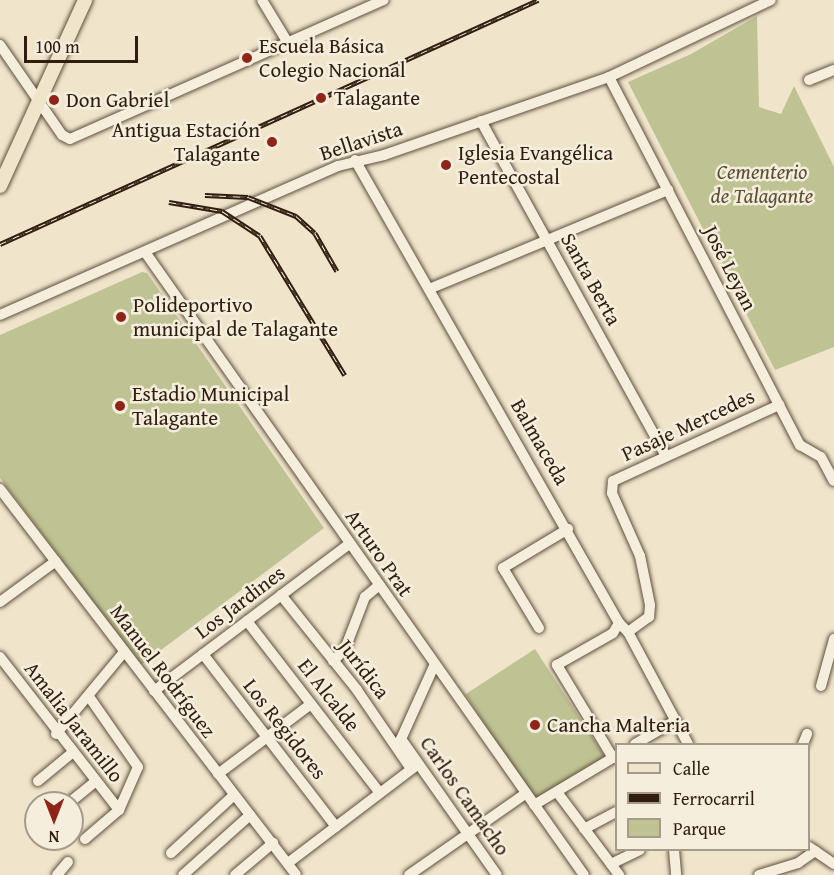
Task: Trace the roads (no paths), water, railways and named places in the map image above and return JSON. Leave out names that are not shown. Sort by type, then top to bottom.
[{"type":"main road","points":[[0,186],[5,162],[38,101],[85,0]]},
{"type":"street","points":[[262,0],[288,43]]},
{"type":"street","points":[[1,50],[67,139],[384,0]]},
{"type":"street","name":"Bellavista","points":[[0,315],[355,160],[384,155],[609,77],[771,0]]},
{"type":"street","points":[[809,80],[834,70]]},
{"type":"street","name":"José Leyan","points":[[609,77],[800,445],[820,457],[834,481]]},
{"type":"street","name":"Santa Berta","points":[[481,121],[666,456]]},
{"type":"street","name":"Balmaceda","points":[[355,160],[568,529],[619,623],[628,632],[687,743]]},
{"type":"street","points":[[429,289],[668,190]]},
{"type":"street","name":"Arturo Prat","points":[[145,252],[434,666],[584,875]]},
{"type":"street","name":"Pasaje Mercedes","points":[[628,632],[649,617],[650,605],[640,556],[612,493],[613,481],[779,405]]},
{"type":"street","name":"Manuel Rodríguez","points":[[0,489],[297,875]]},
{"type":"street","points":[[539,628],[503,568],[568,529]]},
{"type":"street","name":"Los Jardines","points":[[154,691],[349,544]]},
{"type":"street","points":[[0,602],[56,561]]},
{"type":"street","points":[[333,661],[345,649],[365,597],[378,586]]},
{"type":"street","name":"Jurídica","points":[[281,595],[414,767]]},
{"type":"street","name":"El Alcalde","points":[[247,621],[380,793]]},
{"type":"street","points":[[534,805],[615,757],[557,666],[613,633],[619,623]]},
{"type":"street","points":[[820,686],[834,639]]},
{"type":"street","points":[[56,734],[90,698],[124,652]]},
{"type":"street","name":"Los Regidores","points":[[202,654],[336,827]]},
{"type":"street","name":"Amalia Jaramillo","points":[[0,657],[56,734],[118,810]]},
{"type":"street","name":"Carlos Camacho","points":[[434,666],[401,739],[414,767],[467,833],[497,875]]},
{"type":"street","points":[[85,839],[118,810],[137,764],[90,698]]},
{"type":"street","points":[[218,774],[311,704]]},
{"type":"street","points":[[637,743],[675,721]]},
{"type":"street","points":[[38,781],[72,753]]},
{"type":"street","points":[[288,863],[414,767]]},
{"type":"street","points":[[84,791],[95,782]]},
{"type":"street","points":[[556,792],[619,875]]},
{"type":"street","points":[[409,875],[525,794]]},
{"type":"street","points":[[171,853],[234,795]]},
{"type":"street","points":[[584,829],[615,813]]},
{"type":"street","points":[[183,875],[250,815]]},
{"type":"street","points":[[235,875],[273,843]]},
{"type":"street","points":[[759,875],[798,863],[812,849],[834,864]]},
{"type":"street","points":[[611,864],[636,851]]},
{"type":"street","points":[[674,851],[676,875]]},
{"type":"street","points":[[57,875],[68,862]]},
{"type":"railway","points":[[0,244],[538,0]]},
{"type":"railway","points":[[205,195],[248,197],[296,216],[315,233],[337,271]]},
{"type":"railway","points":[[169,202],[222,211],[260,236],[345,375]]},
{"type":"place","name":"Escuela Básica Colegio Nacional","points":[[247,58]]},
{"type":"place","name":"Talagante","points":[[321,98]]},
{"type":"place","name":"Don Gabriel","points":[[54,100]]},
{"type":"place","name":"Antigua Estación Talagante","points":[[272,142]]},
{"type":"place","name":"Iglesia Evangélica Pentecostal","points":[[446,165]]},
{"type":"place","name":"Polideportivo municipal de Talagante","points":[[121,317]]},
{"type":"place","name":"Estadio Municipal Talagante","points":[[120,406]]},
{"type":"place","name":"Cancha Malteria","points":[[535,725]]},
{"type":"park label","name":"Cementerio de Talagante","points":[[762,184]]}]
